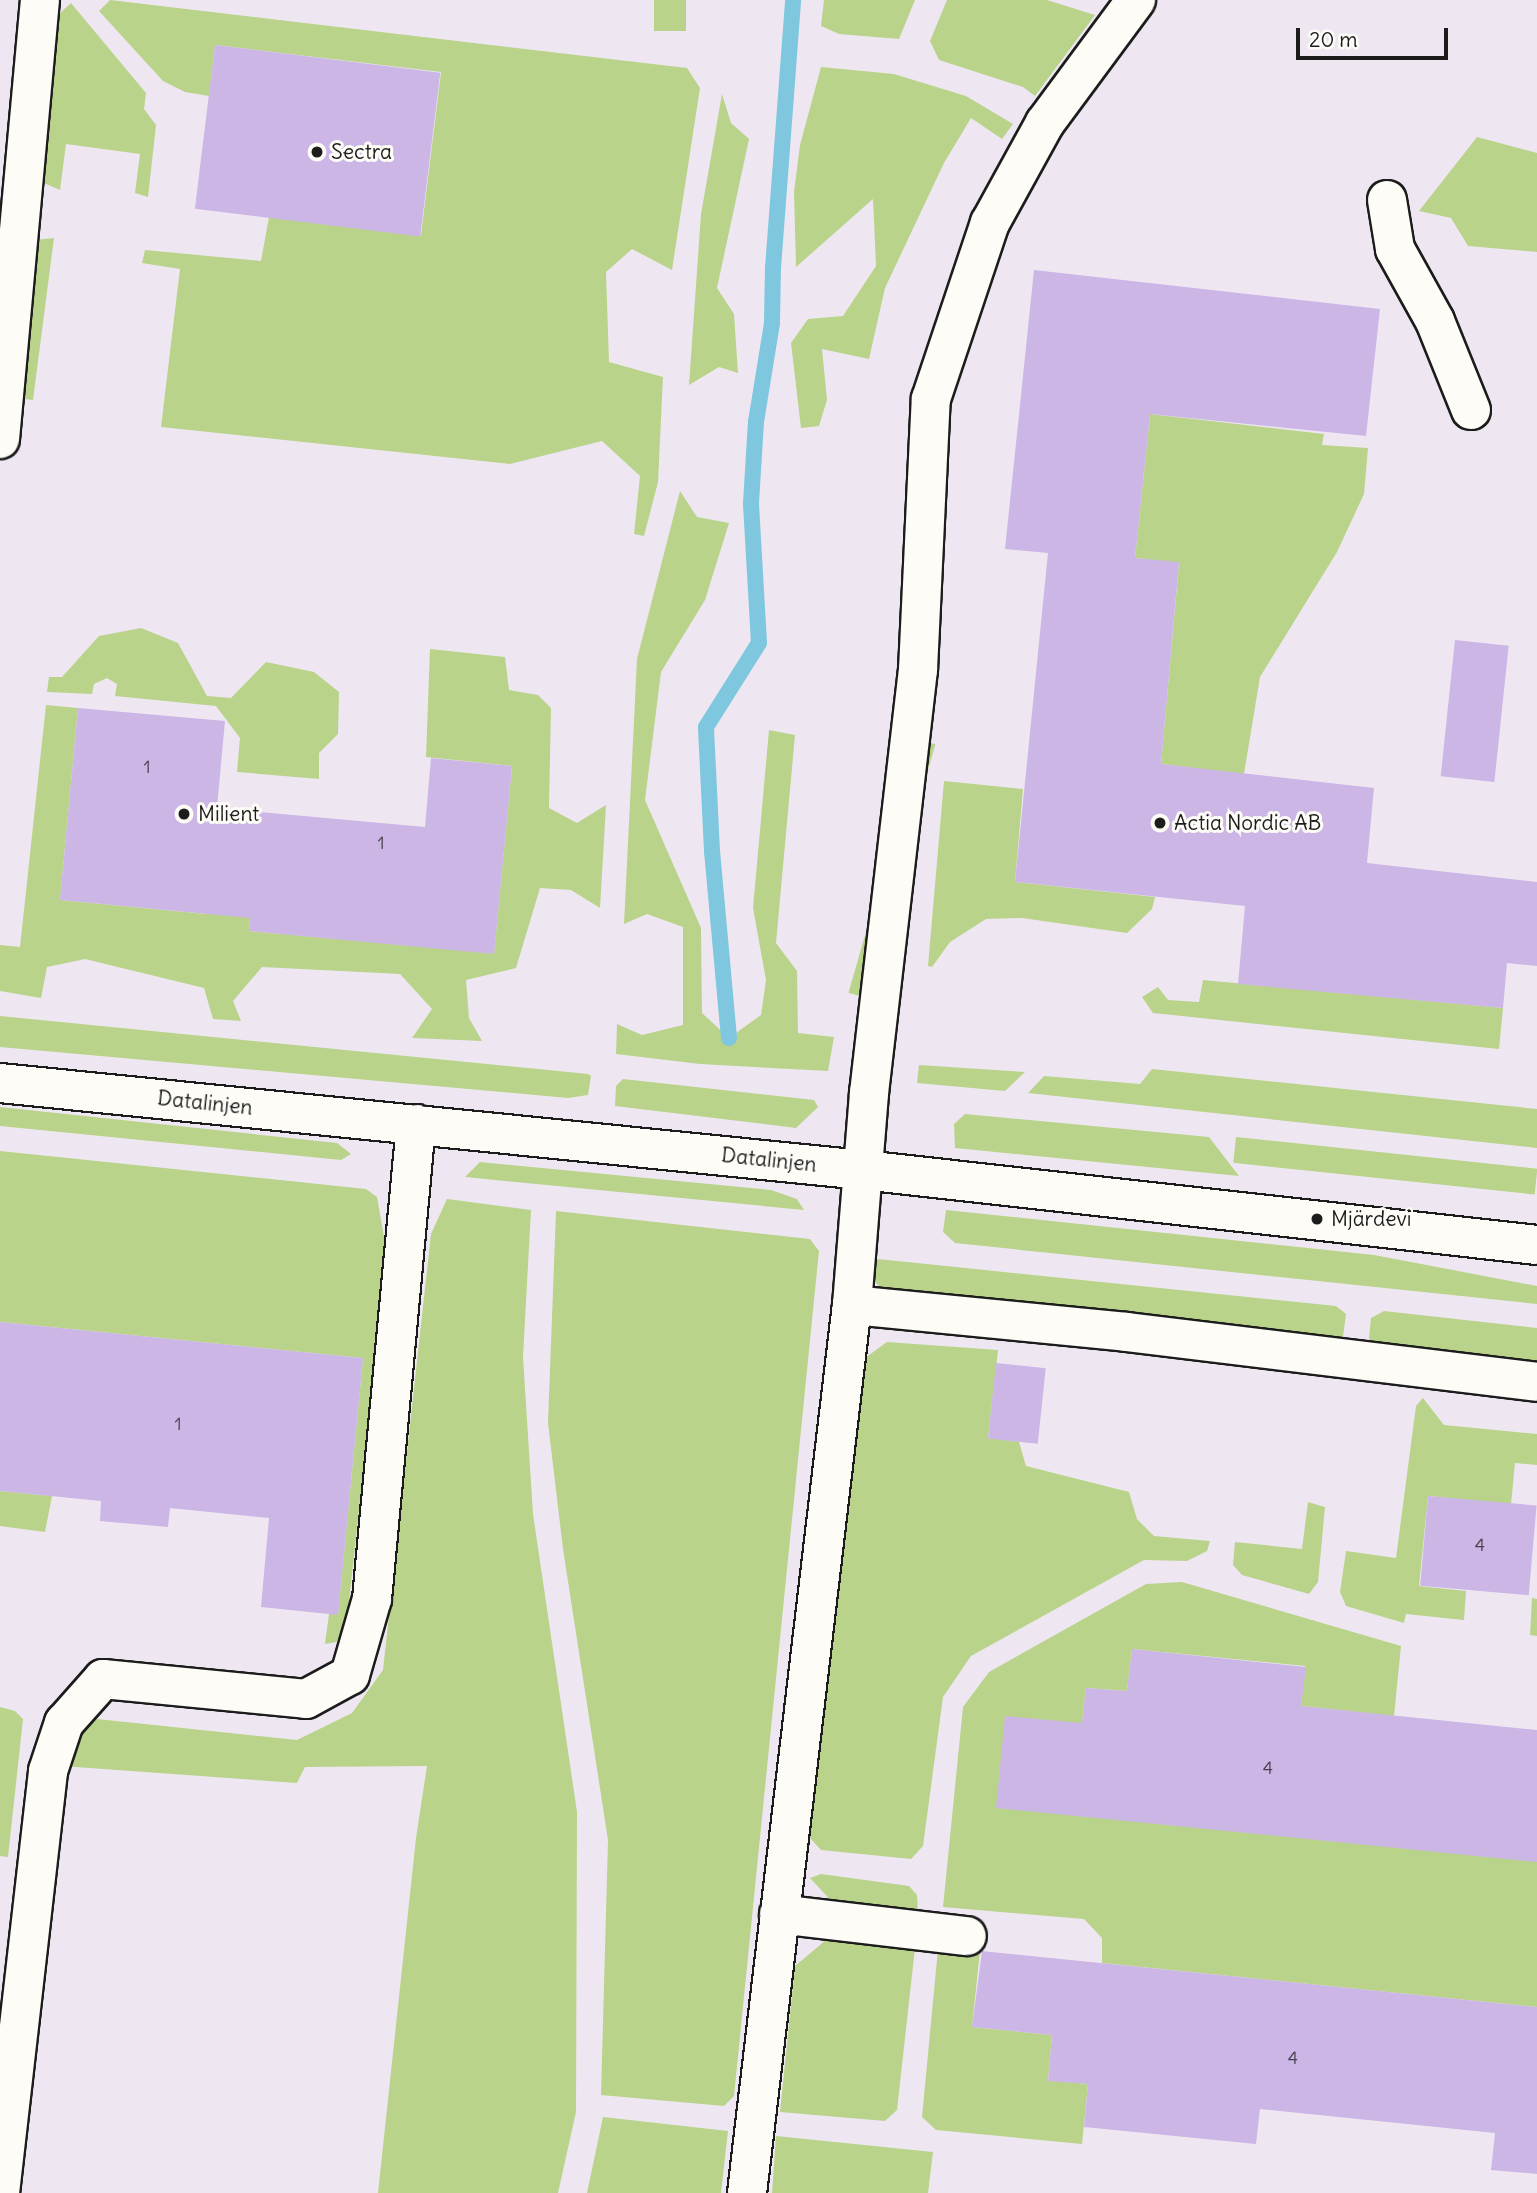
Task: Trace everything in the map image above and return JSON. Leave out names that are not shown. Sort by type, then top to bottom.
[{"type":"street","points":[[0,439],[40,0]]},
{"type":"street","points":[[747,2193],[852,1305],[863,1170],[918,670],[931,400],[990,223],[1045,123],[1136,0]]},
{"type":"street","points":[[1387,200],[1395,249],[1435,321],[1471,411]]},
{"type":"street","name":"Datalinjen","points":[[0,1083],[863,1170],[1537,1245]]},
{"type":"street","points":[[0,2193],[48,1771],[64,1723],[103,1679],[306,1699],[350,1675],[372,1599],[415,1124]]},
{"type":"street","points":[[852,1305],[1126,1332],[1537,1382]]},
{"type":"street","points":[[779,1914],[968,1936]]},
{"type":"shaded area","points":[[0,0],[1537,0],[1537,2193],[0,2193]]},
{"type":"green space","points":[[110,0],[687,68],[700,88],[672,270],[632,249],[606,272],[609,362],[663,377],[658,482],[644,536],[634,534],[640,476],[602,441],[510,464],[161,427],[180,269],[142,263],[145,250],[261,261],[269,217],[421,235],[441,72],[215,45],[209,96],[185,92],[163,81],[99,11]]},
{"type":"green space","points":[[654,0],[686,0],[686,31],[654,31]]},
{"type":"green space","points":[[824,0],[915,0],[899,39],[839,34],[821,26]]},
{"type":"green space","points":[[947,0],[1047,0],[1095,15],[1035,96],[1023,87],[939,60],[930,41]]},
{"type":"green space","points":[[71,3],[146,93],[144,109],[156,125],[148,197],[135,193],[140,154],[66,144],[60,190],[37,180],[60,13]]},
{"type":"green space","points":[[821,67],[894,74],[966,96],[1013,124],[1002,139],[971,118],[944,163],[885,288],[869,359],[822,349],[827,400],[819,426],[801,428],[791,343],[808,319],[843,316],[876,266],[873,199],[796,267],[794,192],[800,145]]},
{"type":"green space","points":[[722,94],[731,123],[749,139],[717,288],[734,314],[738,373],[719,367],[689,385],[701,214]]},
{"type":"green space","points":[[1477,137],[1537,153],[1537,252],[1468,246],[1451,218],[1419,211]]},
{"type":"green space","points":[[54,238],[33,400],[16,398],[34,240]]},
{"type":"green space","points":[[1150,414],[1324,434],[1322,445],[1368,448],[1364,494],[1337,552],[1260,677],[1244,774],[1161,764],[1179,563],[1135,558]]},
{"type":"green space","points":[[680,491],[697,517],[729,523],[705,600],[661,672],[645,800],[701,928],[702,1013],[729,1038],[761,1015],[766,980],[753,908],[769,730],[795,735],[776,943],[797,971],[798,1033],[834,1037],[828,1071],[700,1064],[616,1054],[617,1024],[642,1035],[683,1025],[683,927],[647,914],[624,924],[637,659]]},
{"type":"green space","points":[[141,628],[178,643],[207,696],[231,698],[266,662],[314,672],[339,692],[338,734],[319,753],[319,779],[237,772],[240,738],[216,706],[115,696],[117,684],[107,678],[94,684],[92,694],[47,692],[49,677],[62,677],[99,636]]},
{"type":"green space","points":[[430,649],[505,657],[509,690],[538,695],[551,708],[549,808],[577,823],[606,805],[600,908],[571,890],[540,888],[516,968],[466,980],[469,1018],[482,1041],[412,1038],[432,1009],[400,974],[262,967],[233,1001],[241,1021],[213,1019],[204,988],[85,959],[47,967],[41,998],[0,991],[0,945],[20,947],[46,705],[78,708],[60,900],[207,914],[255,858],[249,931],[494,953],[512,766],[426,757]]},
{"type":"green space","points":[[921,740],[935,744],[863,997],[849,993]]},
{"type":"green space","points":[[944,781],[1023,789],[1015,882],[1155,897],[1152,909],[1127,933],[1022,918],[986,919],[950,942],[932,967],[928,966]]},
{"type":"green space","points":[[1203,980],[1503,1008],[1499,1049],[1153,1013],[1142,997],[1158,987],[1168,1000],[1199,1002]]},
{"type":"green space","points":[[0,1016],[591,1076],[588,1095],[568,1098],[0,1047]]},
{"type":"green space","points":[[919,1065],[1025,1072],[1005,1091],[917,1083]]},
{"type":"green space","points":[[1152,1069],[1537,1109],[1537,1148],[1028,1093],[1044,1076],[1140,1084]]},
{"type":"green space","points":[[623,1079],[814,1100],[818,1107],[796,1128],[615,1106],[616,1086]]},
{"type":"green space","points":[[0,1107],[337,1143],[351,1154],[341,1160],[0,1126]]},
{"type":"green space","points":[[965,1114],[1209,1137],[1239,1176],[955,1148],[954,1124]]},
{"type":"green space","points":[[1236,1137],[1537,1169],[1535,1195],[1233,1163]]},
{"type":"green space","points":[[0,1151],[366,1189],[377,1197],[387,1254],[346,1629],[336,1642],[325,1644],[329,1614],[338,1614],[363,1358],[0,1322]]},
{"type":"green space","points":[[480,1162],[771,1190],[797,1199],[804,1210],[465,1177]]},
{"type":"green space","points":[[447,1199],[531,1210],[523,1357],[533,1514],[577,1812],[576,2112],[558,2193],[378,2193],[416,1838],[427,1766],[305,1767],[297,1783],[62,1766],[66,1746],[97,1719],[297,1740],[352,1713],[383,1670],[431,1234]]},
{"type":"green space","points":[[946,1210],[1374,1255],[1537,1286],[1537,1304],[955,1243],[943,1232]]},
{"type":"green space","points":[[556,1211],[810,1239],[819,1251],[734,2096],[724,2106],[601,2095],[608,1840],[563,1549],[548,1423]]},
{"type":"green space","points":[[868,1258],[1336,1306],[1346,1314],[1343,1337],[1334,1345],[892,1299],[870,1277]]},
{"type":"green space","points":[[1384,1311],[1537,1328],[1537,1365],[1376,1348],[1369,1339],[1371,1318]]},
{"type":"green space","points":[[887,1342],[998,1350],[988,1438],[1019,1442],[1026,1466],[1129,1492],[1137,1519],[1154,1536],[1210,1541],[1207,1551],[1187,1561],[1144,1560],[971,1656],[943,1697],[923,1846],[911,1859],[821,1850],[810,1838],[858,1363]]},
{"type":"green space","points":[[1423,1398],[1444,1425],[1537,1434],[1537,1465],[1515,1463],[1511,1504],[1428,1496],[1419,1586],[1466,1591],[1464,1620],[1406,1614],[1404,1623],[1346,1606],[1340,1592],[1346,1551],[1396,1558],[1416,1406]]},
{"type":"green space","points":[[0,1491],[52,1496],[45,1532],[0,1526]]},
{"type":"green space","points":[[1308,1502],[1325,1507],[1318,1582],[1309,1594],[1242,1575],[1233,1565],[1235,1542],[1302,1549]]},
{"type":"green space","points":[[1182,1582],[1401,1646],[1394,1716],[1301,1706],[1305,1666],[1132,1649],[1127,1691],[1086,1688],[1082,1723],[1537,1862],[1537,2007],[1102,1963],[1102,1938],[1084,1919],[943,1907],[963,1707],[989,1672],[1146,1584]]},
{"type":"green space","points":[[1532,1598],[1537,1599],[1537,1636],[1530,1635]]},
{"type":"green space","points":[[0,1707],[15,1711],[23,1719],[8,1857],[0,1856]]},
{"type":"green space","points":[[821,1874],[909,1886],[917,1895],[918,1914],[836,1906],[810,1878]]},
{"type":"green space","points":[[826,1940],[915,1948],[897,2110],[885,2121],[780,2112],[795,1966]]},
{"type":"green space","points":[[938,1949],[980,1951],[972,2027],[1052,2035],[1048,2080],[1088,2084],[1082,2144],[936,2130],[922,2117]]},
{"type":"green space","points":[[603,2117],[728,2131],[721,2193],[587,2193]]},
{"type":"green space","points":[[776,2136],[933,2152],[928,2193],[772,2193]]},
{"type":"building","name":"Sectra","points":[[215,45],[440,73],[420,236],[195,209]]},
{"type":"building","points":[[1034,270],[1380,309],[1366,436],[1150,414],[1135,558],[1179,562],[1161,764],[1374,788],[1367,863],[1537,882],[1537,966],[1507,963],[1503,1008],[1238,984],[1245,906],[1015,882],[1048,553],[1005,549]]},
{"type":"building","points":[[1455,640],[1509,646],[1494,782],[1441,776]]},
{"type":"building","points":[[78,708],[225,721],[217,808],[425,827],[431,758],[512,766],[494,954],[249,931],[250,918],[60,900]]},
{"type":"building","points":[[0,1322],[363,1358],[338,1615],[261,1607],[269,1518],[170,1508],[168,1527],[100,1521],[101,1501],[0,1491]]},
{"type":"building","points":[[996,1363],[1046,1368],[1038,1444],[988,1439]]},
{"type":"building","points":[[1428,1496],[1537,1505],[1529,1595],[1420,1586]]},
{"type":"building","points":[[1132,1649],[1306,1667],[1301,1706],[1537,1730],[1537,1862],[996,1808],[1005,1716],[1082,1723],[1086,1688],[1127,1691]]},
{"type":"building","points":[[982,1951],[1537,2007],[1537,2174],[1491,2170],[1495,2133],[1260,2109],[1256,2144],[1084,2127],[1088,2084],[1048,2081],[1052,2035],[972,2027]]},
{"type":"waterway","points":[[729,1038],[712,851],[706,727],[759,643],[751,503],[756,422],[772,323],[773,268],[793,0]]},
{"type":"place","name":"Sectra","points":[[317,152]]},
{"type":"place","name":"Milient","points":[[184,814]]},
{"type":"place","name":"Actia Nordic AB","points":[[1160,823]]},
{"type":"place","name":"Mjärdevi","points":[[1317,1219]]}]
